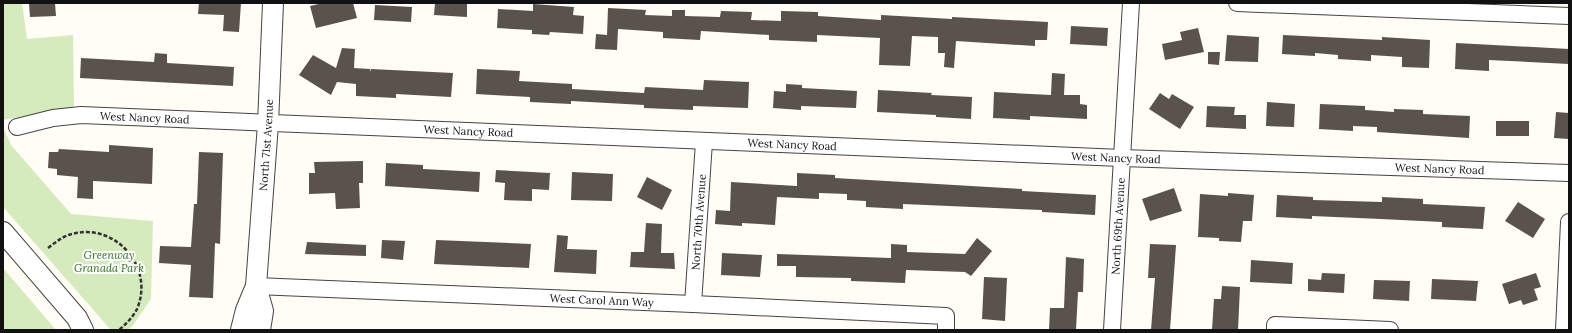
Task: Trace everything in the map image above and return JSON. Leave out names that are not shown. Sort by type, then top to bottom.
[{"type":"street","name":"North 71st Avenue","points":[[241,330],[246,310],[256,286],[268,124],[273,3]]},
{"type":"street","name":"North 69th Avenue","points":[[1112,330],[1131,3]]},
{"type":"street","points":[[1237,3],[1569,16]]},
{"type":"street","name":"West Nancy Road","points":[[17,127],[53,118],[81,115],[704,142],[1569,173]]},
{"type":"street","name":"North 70th Avenue","points":[[692,304],[704,142]]},
{"type":"street","points":[[1564,330],[1569,222]]},
{"type":"street","points":[[3,232],[80,324],[95,330]]},
{"type":"street","name":"North 71st Avenue","points":[[256,286],[264,311],[260,330]]},
{"type":"street","name":"West Carol Ann Way","points":[[256,286],[692,304],[946,323]]},
{"type":"street","points":[[1275,328],[1390,330]]},
{"type":"path","points":[[48,248],[59,239],[72,234],[86,232],[99,233],[112,238],[124,246],[139,268],[142,282],[141,296],[137,309],[130,321],[119,330]]},
{"type":"green space","points":[[3,3],[22,3],[27,39],[73,35],[74,107],[3,120]]},
{"type":"green space","name":"Greenway Granada Park","points":[[3,127],[11,145],[71,214],[153,221],[151,299],[134,324],[128,330],[111,330],[3,207]]},
{"type":"green space","points":[[3,268],[56,330],[3,330]]},
{"type":"building","points":[[29,3],[55,3],[56,16],[30,17]]},
{"type":"building","points":[[199,3],[241,3],[239,32],[223,31],[224,15],[198,14]]},
{"type":"building","points":[[323,3],[353,3],[357,18],[316,28],[310,6]]},
{"type":"building","points":[[435,3],[467,3],[467,17],[434,15]]},
{"type":"building","points":[[533,4],[574,7],[573,15],[584,16],[583,34],[550,32],[549,35],[532,34],[532,30],[497,28],[498,9],[533,11]]},
{"type":"building","points":[[375,5],[412,7],[411,22],[374,20]]},
{"type":"building","points":[[608,8],[646,10],[645,15],[672,16],[672,10],[685,10],[685,16],[720,17],[721,11],[752,12],[751,20],[781,21],[781,11],[818,12],[818,16],[881,20],[881,15],[1048,22],[1047,40],[1035,40],[1035,46],[956,41],[954,68],[944,67],[945,53],[938,53],[938,37],[912,36],[910,66],[879,65],[880,38],[817,35],[817,42],[769,40],[769,35],[701,31],[700,40],[663,38],[663,32],[618,29],[617,50],[595,49],[596,34],[607,35]]},
{"type":"building","points":[[1071,26],[1108,28],[1107,46],[1070,44]]},
{"type":"building","points":[[1198,28],[1204,52],[1165,60],[1162,44],[1182,40],[1180,32]]},
{"type":"building","points":[[1227,35],[1259,37],[1258,62],[1225,61]]},
{"type":"building","points":[[1283,35],[1382,40],[1382,37],[1430,40],[1429,68],[1402,67],[1402,57],[1371,55],[1371,61],[1338,59],[1338,55],[1315,53],[1315,56],[1282,54]]},
{"type":"building","points":[[1456,43],[1569,49],[1569,64],[1489,60],[1489,71],[1455,69]]},
{"type":"building","points":[[342,48],[355,49],[354,68],[370,69],[371,72],[371,69],[453,73],[451,97],[396,94],[396,98],[356,96],[356,84],[337,82],[331,95],[299,75],[313,55],[336,68]]},
{"type":"building","points":[[1208,52],[1220,52],[1219,65],[1208,64]]},
{"type":"building","points":[[155,53],[167,54],[167,63],[234,67],[233,86],[80,78],[81,58],[154,62]]},
{"type":"building","points":[[477,69],[520,71],[519,81],[572,84],[572,89],[644,93],[645,87],[703,90],[704,80],[749,82],[748,108],[693,106],[693,110],[644,108],[644,105],[571,101],[571,104],[530,102],[530,97],[476,94]]},
{"type":"building","points":[[1052,73],[1065,74],[1064,95],[1080,95],[1080,104],[1087,105],[1087,119],[1030,116],[1030,120],[993,118],[994,92],[1051,95]]},
{"type":"building","points":[[786,84],[802,85],[802,88],[857,91],[856,108],[801,106],[801,110],[773,108],[774,91],[786,92]]},
{"type":"building","points":[[878,90],[972,97],[971,119],[936,117],[936,115],[877,112]]},
{"type":"building","points":[[1160,93],[1169,99],[1172,94],[1194,107],[1180,129],[1149,109]]},
{"type":"building","points":[[1267,102],[1295,104],[1294,127],[1266,126]]},
{"type":"building","points":[[1320,104],[1365,106],[1365,110],[1394,112],[1394,109],[1423,110],[1423,114],[1470,116],[1469,138],[1377,132],[1377,127],[1353,126],[1353,131],[1319,129]]},
{"type":"building","points":[[1207,106],[1235,107],[1234,115],[1246,115],[1246,129],[1206,127]]},
{"type":"building","points":[[1556,112],[1569,113],[1569,139],[1554,138]]},
{"type":"building","points":[[1496,121],[1529,121],[1529,136],[1496,136]]},
{"type":"building","points":[[109,145],[153,148],[152,184],[93,181],[93,199],[77,198],[78,177],[57,175],[57,169],[48,168],[49,152],[58,152],[59,149],[109,152]]},
{"type":"building","points":[[199,152],[223,153],[220,244],[215,243],[213,298],[189,297],[191,265],[159,263],[160,246],[191,247],[194,204],[197,204]]},
{"type":"building","points":[[363,161],[363,183],[359,183],[360,208],[336,209],[335,193],[309,194],[309,173],[315,173],[314,162]]},
{"type":"building","points":[[386,163],[423,165],[423,169],[480,172],[479,192],[385,186]]},
{"type":"building","points":[[496,170],[550,173],[549,190],[532,189],[532,201],[504,200],[505,183],[495,182]]},
{"type":"building","points":[[572,172],[613,174],[612,201],[571,200]]},
{"type":"building","points":[[797,173],[835,175],[835,178],[1096,195],[1095,215],[1042,212],[1042,210],[903,204],[903,209],[866,207],[866,201],[847,200],[847,194],[819,193],[819,199],[777,197],[775,225],[742,223],[742,226],[715,224],[716,210],[730,211],[731,182],[797,186]]},
{"type":"building","points":[[647,177],[672,190],[662,210],[637,197]]},
{"type":"building","points":[[1174,188],[1182,211],[1150,221],[1142,199]]},
{"type":"building","points":[[1228,193],[1254,195],[1252,221],[1243,221],[1241,242],[1219,241],[1219,238],[1198,237],[1200,194],[1228,196]]},
{"type":"building","points":[[1277,195],[1313,197],[1313,200],[1382,202],[1382,197],[1423,199],[1423,204],[1485,207],[1483,229],[1442,227],[1442,222],[1312,216],[1312,219],[1276,217]]},
{"type":"building","points":[[1518,202],[1545,219],[1533,238],[1505,221]]},
{"type":"building","points":[[646,223],[662,224],[661,253],[674,253],[675,269],[630,267],[631,252],[644,252]]},
{"type":"building","points":[[557,235],[568,236],[567,249],[597,250],[596,274],[554,272]]},
{"type":"building","points":[[977,238],[992,251],[971,276],[965,272],[906,270],[905,283],[851,281],[851,278],[796,277],[796,266],[777,266],[777,254],[891,258],[891,244],[907,245],[907,252],[965,254]]},
{"type":"building","points":[[382,240],[405,241],[403,260],[381,258]]},
{"type":"building","points":[[436,240],[531,244],[529,268],[434,264]]},
{"type":"building","points":[[307,242],[366,245],[366,256],[305,254]]},
{"type":"building","points":[[1150,244],[1176,245],[1170,330],[1151,330],[1155,278],[1148,278]]},
{"type":"building","points":[[722,253],[762,255],[760,277],[721,275]]},
{"type":"building","points":[[1066,257],[1084,259],[1083,292],[1078,292],[1076,330],[1049,330],[1050,308],[1064,308]]},
{"type":"building","points":[[1251,260],[1293,263],[1292,284],[1250,282]]},
{"type":"building","points":[[1322,273],[1345,274],[1344,293],[1308,291],[1308,279],[1321,280]]},
{"type":"building","points":[[1536,273],[1541,287],[1534,289],[1538,300],[1523,305],[1521,300],[1509,304],[1502,284]]},
{"type":"building","points":[[984,277],[1007,278],[1005,321],[982,319]]},
{"type":"building","points":[[1432,279],[1478,281],[1476,301],[1431,299]]},
{"type":"building","points":[[1374,280],[1410,281],[1409,301],[1373,299]]},
{"type":"building","points":[[1222,286],[1240,287],[1238,330],[1212,330],[1214,299],[1221,299]]}]
